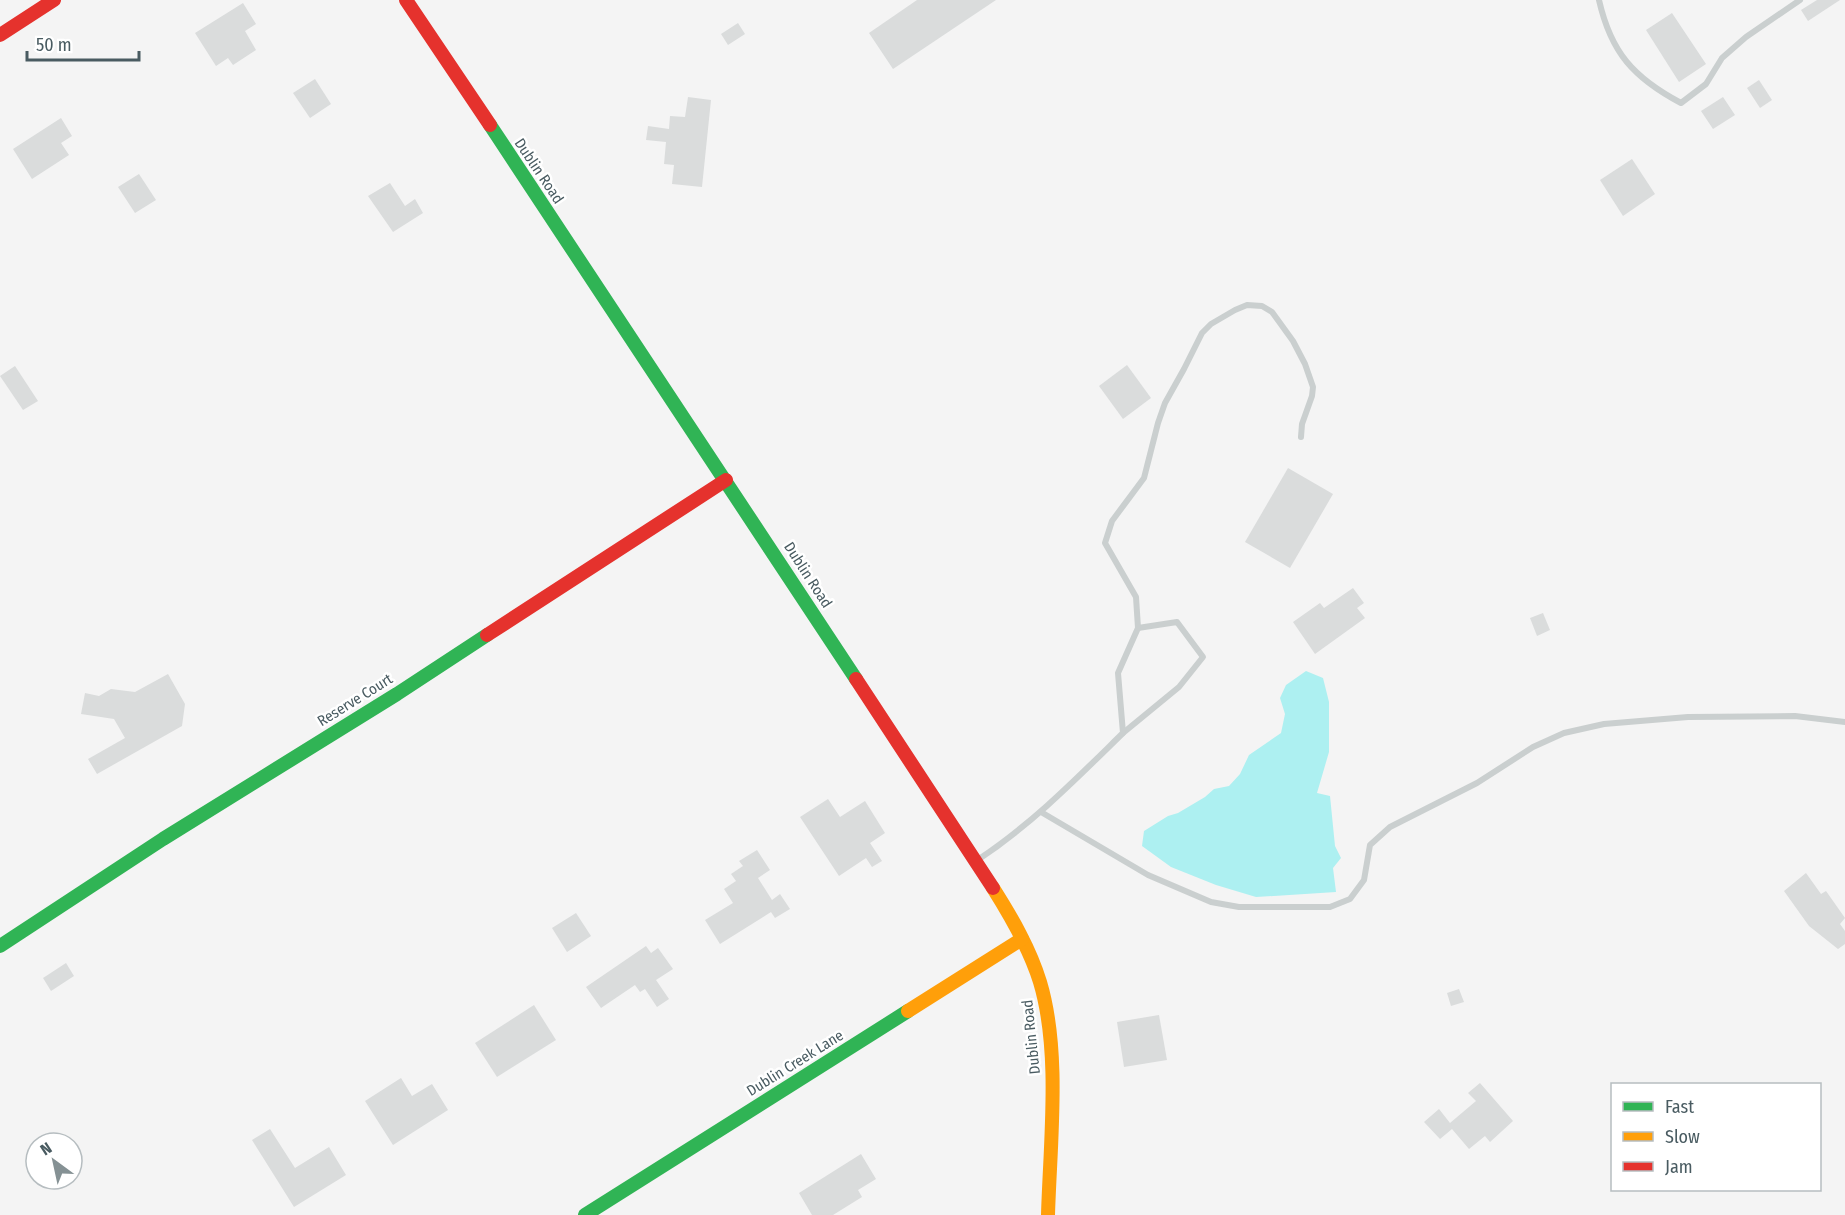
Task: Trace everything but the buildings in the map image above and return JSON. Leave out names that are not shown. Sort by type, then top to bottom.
[{"type":"street","points":[[0,35],[54,0]]},
{"type":"street","name":"Dublin Road","points":[[406,0],[726,480],[976,861],[1000,898],[1022,939],[1044,996],[1050,1036],[1052,1080],[1048,1215]]},
{"type":"street","name":"Reserve Court","points":[[0,946],[163,839],[397,694],[726,480]]},
{"type":"street","name":"Dublin Creek Lane","points":[[585,1215],[1022,939]]},
{"type":"lane","points":[[1599,0],[1607,29],[1621,55],[1652,86],[1681,103],[1706,84],[1722,58],[1746,37],[1800,0]]},
{"type":"lane","points":[[1123,733],[1118,673],[1138,628],[1136,597],[1105,543],[1112,521],[1144,478],[1165,403],[1202,333],[1211,324],[1247,305],[1262,306],[1272,312],[1282,324],[1305,364],[1313,387],[1302,424],[1301,437]]},
{"type":"lane","points":[[976,861],[1011,838],[1041,812],[1123,733],[1179,687],[1203,657],[1177,622],[1138,628]]},
{"type":"lane","points":[[1041,812],[1148,875],[1211,902],[1239,907],[1330,907],[1350,899],[1364,880],[1370,845],[1390,827],[1477,783],[1533,747],[1564,733],[1604,724],[1688,717],[1796,716],[1845,722]]},
{"type":"water","points":[[1306,671],[1323,678],[1329,702],[1329,752],[1317,793],[1330,796],[1335,846],[1341,858],[1333,868],[1336,892],[1256,897],[1216,885],[1171,867],[1142,846],[1144,831],[1205,797],[1214,789],[1229,786],[1240,774],[1249,755],[1281,733],[1285,714],[1280,698],[1286,685]]},
{"type":"traffic: fast","points":[[490,125],[856,679]]},
{"type":"traffic: fast","points":[[0,946],[163,839],[397,694],[487,635]]},
{"type":"traffic: fast","points":[[585,1215],[908,1011]]},
{"type":"traffic: slow","points":[[993,888],[1026,946],[1040,982],[1046,1009],[1053,1098],[1048,1215]]},
{"type":"traffic: slow","points":[[908,1011],[1022,939]]},
{"type":"traffic: jam","points":[[0,35],[54,0]]},
{"type":"traffic: jam","points":[[406,0],[490,125]]},
{"type":"traffic: jam","points":[[487,635],[726,480]]},
{"type":"traffic: jam","points":[[856,679],[993,888]]}]
